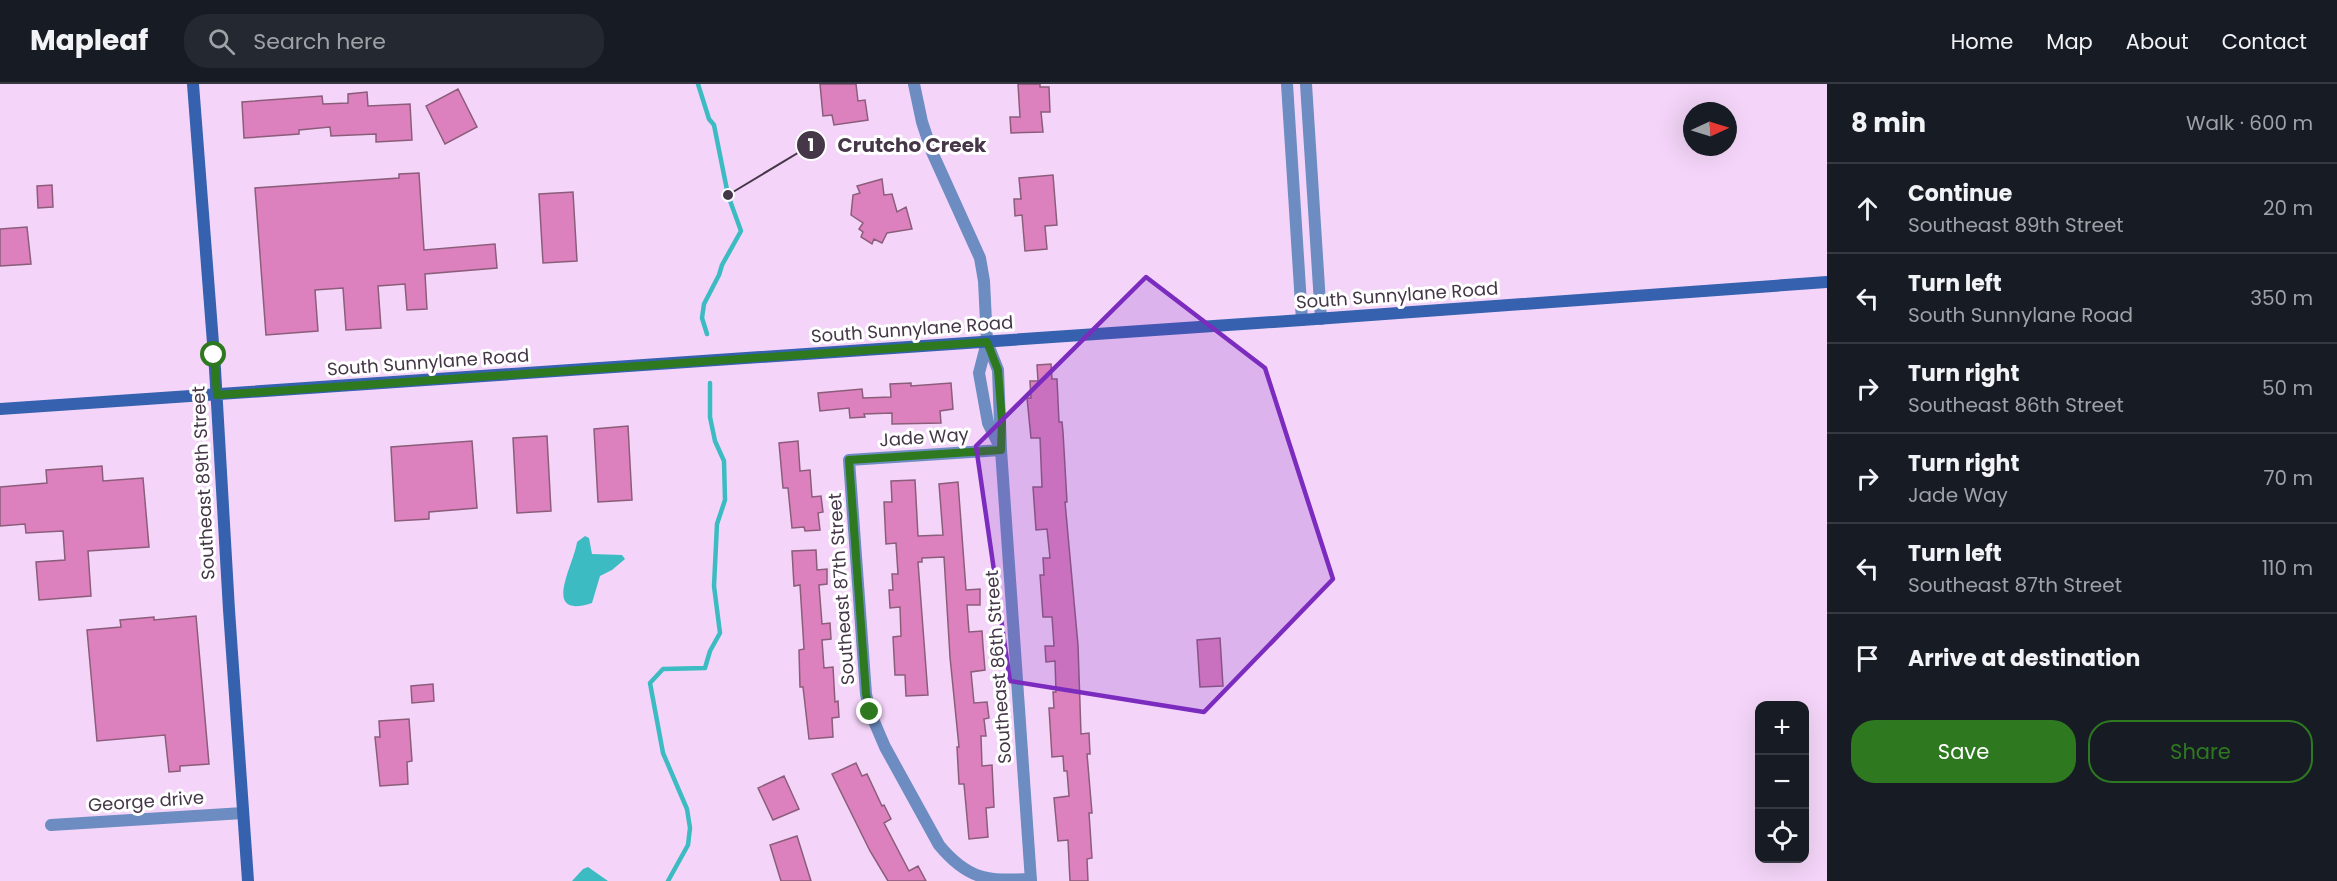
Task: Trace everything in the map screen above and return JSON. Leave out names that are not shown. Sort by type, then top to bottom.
[{"type":"main road","name":"Southeast 89th Street","points":[[193,84],[217,395],[227,587],[248,881]]},
{"type":"main road","name":"South Sunnylane Road","points":[[0,409],[1321,319],[1827,282]]},
{"type":"street","points":[[914,84],[922,123],[932,152],[980,258],[984,281],[987,342]]},
{"type":"street","points":[[1287,84],[1302,320]]},
{"type":"street","points":[[1306,84],[1321,319]]},
{"type":"street","points":[[1293,170],[1312,169]]},
{"type":"street","name":"Southeast 86th Street","points":[[987,342],[979,373],[988,423],[1001,450]]},
{"type":"street","name":"Southeast 86th Street","points":[[987,342],[998,370],[1002,421],[1001,450],[1031,880]]},
{"type":"street","name":"Jade Way","points":[[849,460],[1001,450]]},
{"type":"street","name":"Southeast 87th Street","points":[[849,460],[866,694],[877,731],[939,845],[952,862],[978,878],[1031,880]]},
{"type":"street","name":"George drive","points":[[51,825],[243,813]]},
{"type":"highlighted area","points":[[1146,277],[1265,368],[1333,579],[1204,712],[1010,681],[976,446]]},
{"type":"shaded area","points":[[585,536],[589,538],[592,554],[622,555],[625,559],[600,576],[592,603],[576,606],[567,604],[564,588],[577,542]]},
{"type":"shaded area","points":[[588,867],[608,881],[572,881]]},
{"type":"building","points":[[820,84],[856,84],[858,101],[865,100],[868,120],[834,125],[832,115],[823,116]]},
{"type":"building","points":[[1018,84],[1040,84],[1040,87],[1049,87],[1050,112],[1041,112],[1043,132],[1011,133],[1010,117],[1020,117]]},
{"type":"building","points":[[458,89],[477,127],[445,144],[426,106]]},
{"type":"building","points":[[367,92],[368,106],[410,104],[412,140],[376,142],[376,134],[331,136],[330,127],[299,130],[299,134],[244,138],[242,102],[322,96],[323,104],[348,103],[348,94]]},
{"type":"building","points":[[419,173],[424,250],[495,244],[497,268],[425,274],[427,309],[407,310],[405,284],[378,286],[381,328],[346,330],[343,288],[315,290],[318,331],[266,335],[255,188],[399,178],[399,174]]},
{"type":"building","points":[[1053,175],[1057,225],[1045,226],[1047,249],[1025,251],[1022,215],[1015,216],[1014,199],[1021,199],[1019,178]]},
{"type":"building","points":[[882,179],[884,195],[892,194],[897,212],[906,207],[912,229],[887,233],[882,243],[874,239],[872,244],[861,237],[863,232],[859,229],[863,223],[851,215],[853,195],[860,193],[857,186]]},
{"type":"building","points":[[52,185],[53,207],[38,208],[37,186]]},
{"type":"building","points":[[573,192],[577,261],[543,263],[539,194]]},
{"type":"building","points":[[27,227],[31,264],[0,266],[0,229]]},
{"type":"building","points":[[1051,364],[1052,379],[1057,379],[1059,422],[1062,422],[1063,432],[1067,502],[1065,502],[1078,645],[1081,734],[1089,733],[1090,754],[1087,754],[1092,813],[1089,813],[1092,858],[1087,859],[1088,881],[1070,881],[1068,840],[1058,841],[1054,798],[1069,796],[1063,756],[1052,757],[1049,708],[1054,708],[1055,661],[1046,662],[1045,646],[1054,646],[1052,617],[1043,617],[1040,575],[1044,575],[1043,558],[1050,558],[1047,529],[1036,530],[1033,487],[1042,487],[1040,438],[1031,438],[1027,398],[1031,398],[1030,381],[1038,381],[1037,365]]},
{"type":"building","points":[[911,383],[911,386],[951,383],[953,409],[940,411],[941,423],[892,424],[892,413],[864,414],[865,417],[850,418],[849,408],[820,411],[818,393],[862,389],[863,398],[891,397],[890,384]]},
{"type":"building","points":[[628,426],[632,500],[598,502],[594,429]]},
{"type":"building","points":[[547,436],[551,511],[517,513],[513,438]]},
{"type":"building","points":[[472,441],[477,508],[429,512],[429,519],[395,521],[391,447]]},
{"type":"building","points":[[798,441],[800,471],[810,470],[812,497],[821,496],[823,512],[818,513],[820,530],[805,531],[804,527],[792,528],[788,488],[783,488],[779,443]]},
{"type":"building","points":[[102,466],[103,481],[143,478],[149,547],[88,551],[91,596],[39,600],[36,562],[65,560],[63,531],[26,533],[25,524],[0,526],[0,487],[47,483],[46,470]]},
{"type":"building","points":[[915,480],[918,536],[943,535],[939,484],[958,482],[966,590],[980,589],[980,605],[967,605],[969,632],[982,631],[985,670],[971,672],[974,703],[987,702],[989,718],[984,719],[986,736],[981,736],[982,766],[992,765],[994,807],[986,808],[988,837],[969,839],[964,784],[959,784],[957,747],[959,747],[950,657],[944,557],[922,558],[922,562],[918,562],[928,695],[906,696],[905,675],[895,675],[893,637],[901,636],[900,607],[890,608],[889,590],[893,590],[892,574],[898,574],[896,543],[886,544],[884,502],[892,502],[891,481]]},
{"type":"building","points":[[816,550],[817,570],[827,569],[827,584],[819,585],[822,624],[830,623],[831,639],[822,640],[824,668],[833,667],[835,702],[838,701],[839,717],[832,718],[833,737],[809,739],[803,687],[800,687],[799,650],[804,649],[800,585],[794,586],[792,551]]},
{"type":"building","points":[[196,616],[209,764],[180,766],[180,771],[169,772],[165,735],[97,741],[87,630],[121,627],[120,620]]},
{"type":"building","points":[[1220,638],[1223,686],[1200,687],[1197,640]]},
{"type":"building","points":[[433,684],[434,701],[412,703],[411,686]]},
{"type":"building","points":[[409,719],[412,761],[407,762],[408,784],[380,786],[375,737],[380,737],[379,721]]},
{"type":"building","points":[[856,763],[862,776],[867,774],[882,806],[884,805],[891,819],[884,823],[909,871],[918,866],[926,881],[888,881],[870,851],[832,774]]},
{"type":"building","points":[[784,776],[799,809],[773,820],[758,788]]},
{"type":"building","points":[[797,836],[811,881],[781,881],[770,845]]},
{"type":"waterway","points":[[698,84],[709,119],[714,125],[728,195],[741,231],[704,304],[702,318],[707,334]]},
{"type":"waterway","points":[[668,881],[688,845],[690,828],[687,809],[663,753],[650,683],[663,669],[705,668],[710,651],[720,633],[714,586],[717,524],[725,500],[724,461],[715,441],[710,417],[710,383]]},
{"type":"place","name":"Crutcho Creek","points":[[728,195]]},
{"type":"route","points":[[214,355],[217,395],[987,342],[998,370],[1002,421],[1001,450],[849,460],[866,694],[870,712]]}]
